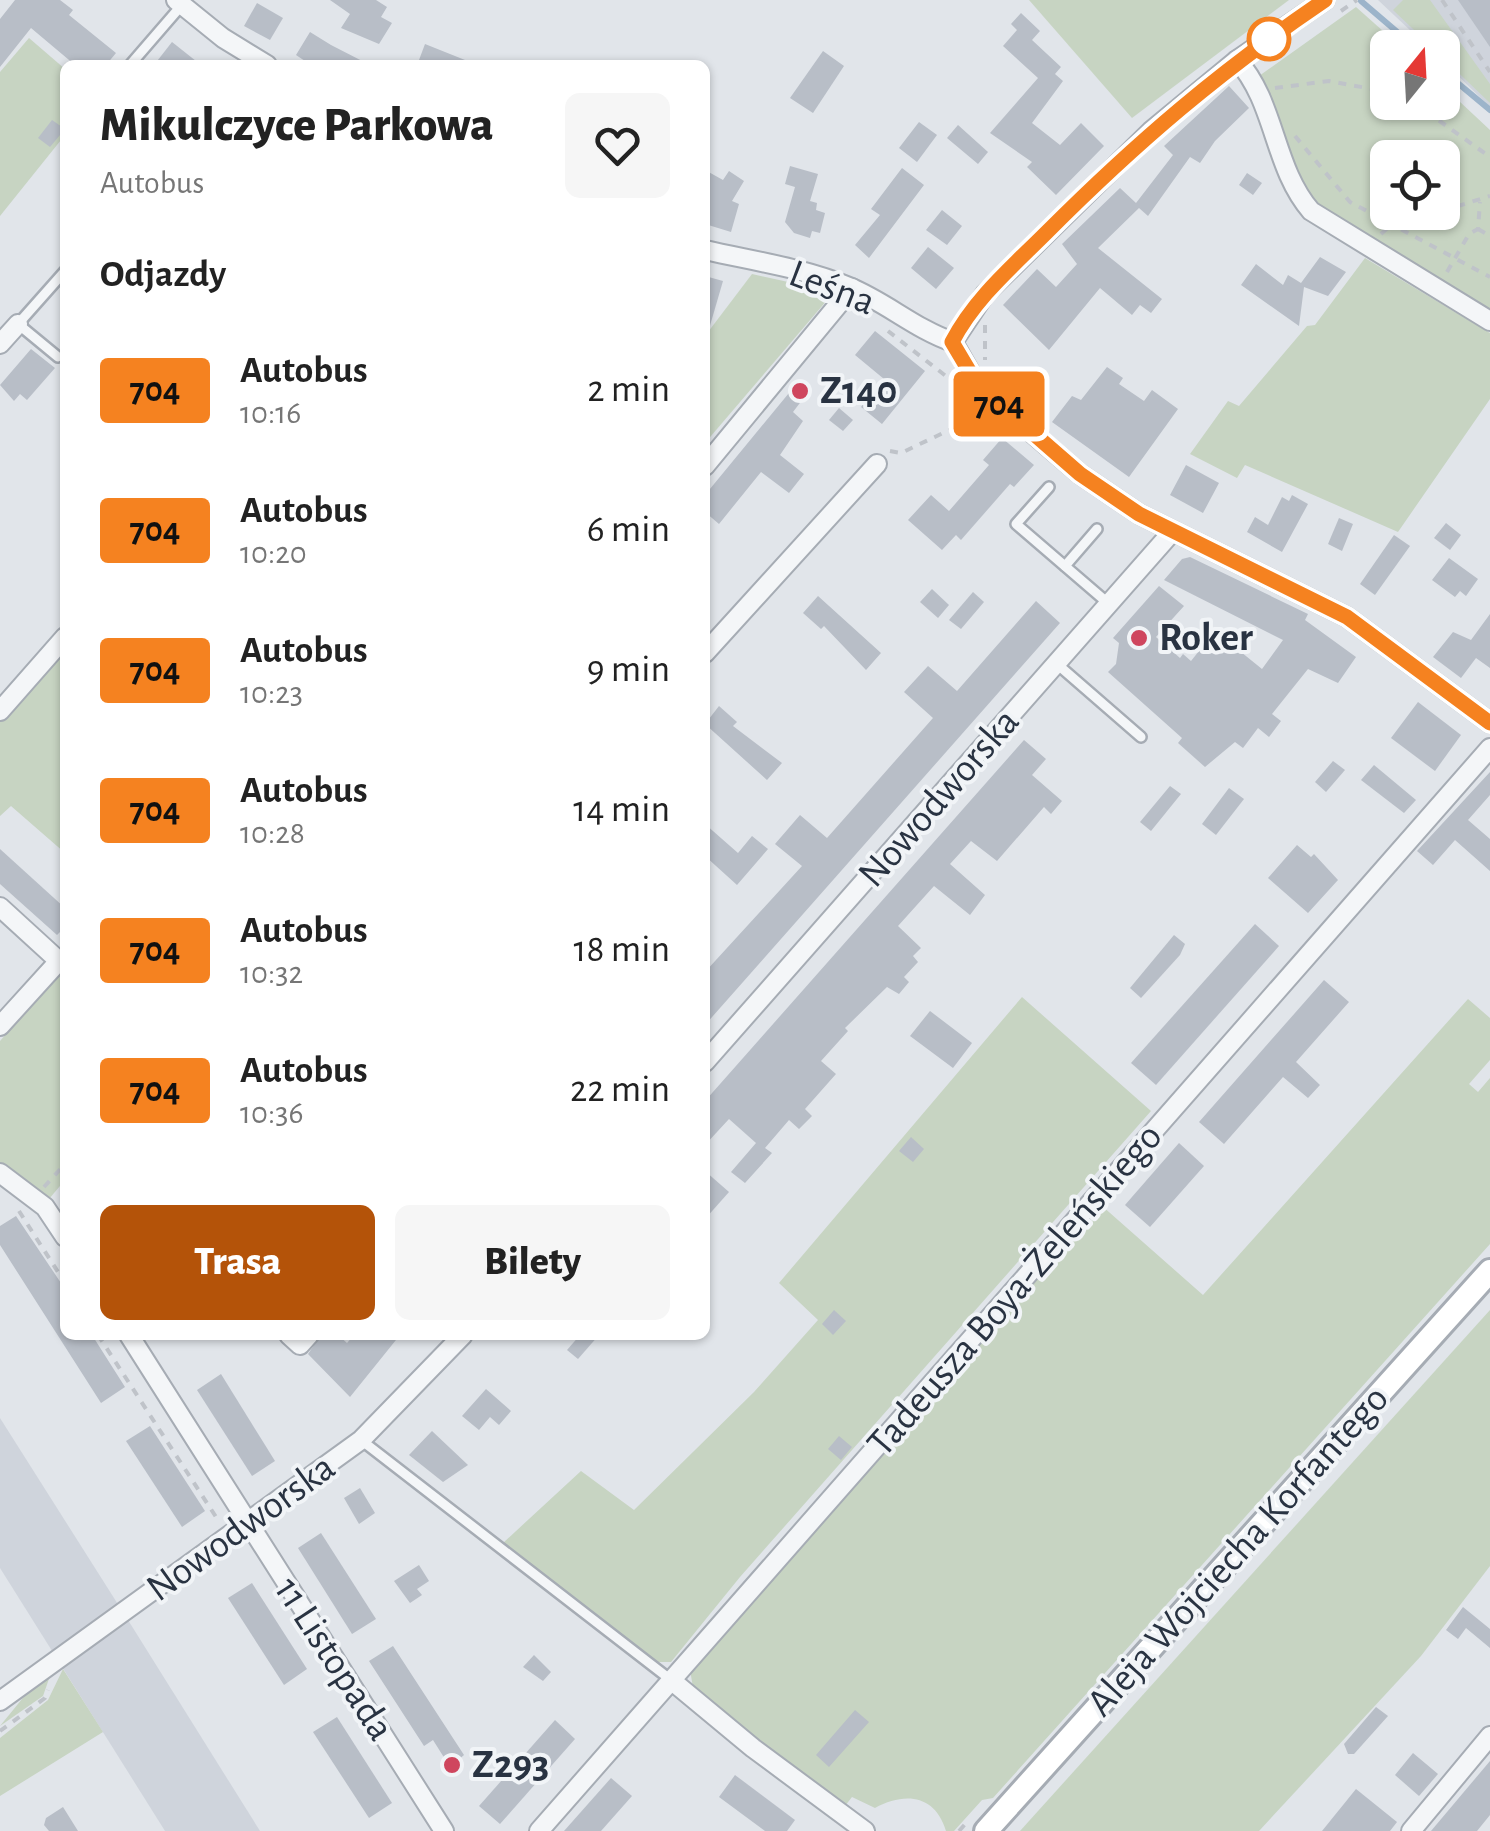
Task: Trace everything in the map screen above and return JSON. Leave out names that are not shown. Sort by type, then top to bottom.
[{"type":"main road","name":"Aleja Wojciecha Korfantego","points":[[986,1831],[1490,1271]]},
{"type":"street","points":[[178,2],[244,60]]},
{"type":"street","points":[[1331,7],[1237,60],[1150,131],[984,294],[952,342],[971,374],[995,400],[1052,450],[1124,504],[1172,532],[1321,601],[1490,723]]},
{"type":"street","points":[[1237,60],[1259,90],[1299,197],[1326,222],[1490,321]]},
{"type":"street","name":"Leśna","points":[[710,251],[852,288],[927,334],[952,342]]},
{"type":"street","points":[[710,460],[852,288]]},
{"type":"street","points":[[0,344],[18,324]]},
{"type":"street","points":[[710,648],[874,467]]},
{"type":"street","name":"Nowodworska","points":[[710,1056],[1172,532]]},
{"type":"street","points":[[0,711],[60,643]]},
{"type":"street","name":"Tadeusza Boya-Żeleńskiego","points":[[539,1831],[1490,748]]},
{"type":"street","points":[[0,907],[59,961],[0,1026]]},
{"type":"street","points":[[0,1173],[40,1202],[60,1230]]},
{"type":"street","name":"11 Listopada","points":[[131,1340],[444,1831]]},
{"type":"street","name":"Nowodworska","points":[[0,1700],[361,1440],[458,1340]]},
{"type":"street","points":[[671,1680],[753,1748],[865,1831]]},
{"type":"street","points":[[1411,1831],[1490,1736]]},
{"type":"lane","points":[[134,60],[178,2]]},
{"type":"lane","points":[[58,357],[18,324],[60,277]]},
{"type":"lane","points":[[1049,488],[1016,524],[1109,604]]},
{"type":"lane","points":[[1065,566],[1097,529]]},
{"type":"lane","points":[[1057,664],[1142,737]]},
{"type":"lane","points":[[361,1440],[671,1680]]},
{"type":"path","points":[[1331,7],[1357,0]]},
{"type":"path","points":[[1442,0],[1490,72]]},
{"type":"path","points":[[1259,90],[1329,81],[1370,89]]},
{"type":"path","points":[[1438,120],[1490,157]]},
{"type":"path","points":[[1289,129],[1350,202],[1370,212]]},
{"type":"path","points":[[1460,207],[1490,196]]},
{"type":"path","points":[[1456,257],[1478,228],[1480,202]]},
{"type":"path","points":[[1478,228],[1490,236]]},
{"type":"path","points":[[1367,248],[1386,230]]},
{"type":"path","points":[[1404,230],[1490,277]]},
{"type":"path","points":[[986,367],[987,314]]},
{"type":"path","points":[[874,320],[957,385]]},
{"type":"path","points":[[874,467],[868,454],[901,453],[980,415],[995,415],[982,405]]},
{"type":"path","points":[[40,1202],[60,1172]]},
{"type":"path","points":[[16,1207],[60,1275]]},
{"type":"path","points":[[101,1340],[218,1522],[217,1529],[225,1540]]},
{"type":"shaded area","points":[[1378,0],[1490,0],[1490,107],[1460,78],[1460,30],[1410,30]]},
{"type":"shaded area","points":[[0,1418],[260,1831],[165,1831],[0,1568]]},
{"type":"green space","points":[[1029,0],[1289,0],[1132,118]]},
{"type":"green space","points":[[1403,0],[1430,0],[1451,30],[1414,30],[1393,10]]},
{"type":"green space","points":[[1356,7],[1382,30],[1370,30],[1370,120],[1460,120],[1460,102],[1490,130],[1490,313],[1314,205],[1290,165],[1259,76]]},
{"type":"green space","points":[[29,38],[60,65],[60,141],[0,216],[0,72]]},
{"type":"green space","points":[[1460,42],[1490,84],[1490,103],[1460,74]]},
{"type":"green space","points":[[1365,258],[1490,333],[1490,399],[1398,532],[1245,465],[1237,478],[1190,454],[1228,401],[1239,406],[1307,326],[1315,325]]},
{"type":"green space","points":[[752,274],[834,292],[710,437],[710,329]]},
{"type":"green space","points":[[60,652],[60,849],[11,806],[0,816],[0,722]]},
{"type":"green space","points":[[60,973],[60,1186],[49,1199],[0,1162],[0,1041]]},
{"type":"green space","points":[[1022,997],[1151,1111],[740,1577],[671,1662],[658,1662],[503,1543],[581,1471],[634,1510],[754,1392],[818,1320],[779,1283]]},
{"type":"green space","points":[[1468,999],[1490,1018],[1490,1060],[1469,1084],[1478,1092],[1490,1078],[1490,1244],[993,1798],[982,1800],[954,1831],[946,1831],[934,1810],[917,1800],[907,1798],[875,1808],[852,1797],[845,1806],[694,1693],[690,1670],[1101,1205],[1203,1295]]},
{"type":"green space","points":[[1490,1310],[1490,1566],[1421,1656],[1259,1831],[1020,1831]]},
{"type":"green space","points":[[63,1669],[103,1732],[0,1796],[0,1738],[48,1700]]},
{"type":"green space","points":[[51,1673],[43,1696],[0,1726],[31,1688]]},
{"type":"building","points":[[15,0],[60,0],[73,10],[69,15],[116,53],[110,60],[69,60],[31,28],[0,67],[0,19]]},
{"type":"building","points":[[330,0],[376,0],[387,7],[381,17],[392,23],[379,44],[341,28],[350,14]]},
{"type":"building","points":[[1458,0],[1490,0],[1490,47]]},
{"type":"building","points":[[257,3],[283,18],[270,40],[244,26]]},
{"type":"building","points":[[1021,13],[1040,31],[1032,40],[1061,67],[1055,74],[1063,81],[1032,123],[1060,145],[1081,123],[1104,146],[1056,195],[1027,167],[1032,162],[990,133],[1038,78],[1003,46],[1017,30],[1011,24]]},
{"type":"building","points":[[310,32],[360,60],[304,60],[296,55]]},
{"type":"building","points":[[172,42],[195,60],[158,60]]},
{"type":"building","points":[[425,44],[465,60],[419,60]]},
{"type":"building","points":[[823,51],[844,66],[813,113],[790,98]]},
{"type":"building","points":[[1229,86],[1249,108],[1215,141],[1200,163],[1190,157],[1148,216],[1139,208],[1098,248],[1162,299],[1151,313],[1140,305],[1132,315],[1100,288],[1049,350],[1003,305],[1037,269],[1056,287],[1077,264],[1062,244],[1120,188],[1136,203],[1173,155],[1164,146]]},
{"type":"building","points":[[52,120],[60,126],[60,135],[50,147],[38,138]]},
{"type":"building","points":[[919,122],[937,135],[917,162],[899,148]]},
{"type":"building","points":[[958,125],[988,152],[978,164],[947,138]]},
{"type":"building","points":[[790,166],[818,174],[810,201],[817,203],[816,210],[825,213],[820,233],[812,231],[810,238],[794,233],[785,222],[795,187],[785,184]]},
{"type":"building","points":[[902,168],[924,185],[869,258],[855,245],[880,215],[871,209]]},
{"type":"building","points":[[729,171],[744,181],[732,201],[739,204],[731,232],[710,226],[710,173],[723,180]]},
{"type":"building","points":[[1247,173],[1262,183],[1253,195],[1239,185]]},
{"type":"building","points":[[942,210],[962,226],[947,245],[926,230]]},
{"type":"building","points":[[928,247],[954,268],[936,289],[911,268]]},
{"type":"building","points":[[1320,257],[1346,272],[1328,296],[1304,287],[1299,326],[1241,285],[1256,264],[1283,285],[1288,275],[1301,283]]},
{"type":"building","points":[[710,277],[723,281],[710,326]]},
{"type":"building","points":[[875,331],[925,371],[882,424],[861,407],[884,379],[855,355]]},
{"type":"building","points":[[31,349],[55,368],[27,400],[20,394],[14,401],[0,385]]},
{"type":"building","points":[[1107,367],[1123,378],[1119,384],[1144,401],[1152,390],[1178,409],[1129,477],[1052,422],[1072,396],[1081,400]]},
{"type":"building","points":[[798,382],[809,391],[793,412],[803,421],[780,455],[804,474],[789,493],[761,472],[719,524],[710,516],[710,489]]},
{"type":"building","points":[[839,408],[853,420],[843,431],[829,420]]},
{"type":"building","points":[[1002,438],[1034,465],[1014,487],[1010,484],[961,540],[956,535],[942,550],[908,520],[931,495],[949,511],[989,465],[983,460]]},
{"type":"building","points":[[1186,465],[1219,483],[1203,513],[1170,495]]},
{"type":"building","points":[[1292,495],[1308,504],[1282,552],[1247,532],[1255,517],[1268,525],[1282,497],[1289,501]]},
{"type":"building","points":[[1339,518],[1353,524],[1342,551],[1328,544]]},
{"type":"building","points":[[1446,523],[1461,535],[1450,550],[1434,538]]},
{"type":"building","points":[[1394,535],[1410,546],[1375,595],[1360,584]]},
{"type":"building","points":[[1190,557],[1308,614],[1305,620],[1356,657],[1338,683],[1308,669],[1272,714],[1281,721],[1269,737],[1258,728],[1243,748],[1235,742],[1205,767],[1178,743],[1182,738],[1108,672],[1116,664],[1119,643],[1113,638],[1159,586],[1184,606],[1156,637],[1180,658],[1183,654],[1191,661],[1215,631],[1262,669],[1283,640],[1164,580],[1182,559]]},
{"type":"building","points":[[1449,558],[1478,579],[1466,596],[1460,591],[1455,597],[1432,580]]},
{"type":"building","points":[[932,589],[949,605],[938,618],[920,602]]},
{"type":"building","points":[[973,592],[984,602],[961,629],[949,620]]},
{"type":"building","points":[[818,596],[881,653],[866,670],[824,626],[821,629],[803,613]]},
{"type":"building","points":[[1036,601],[1060,623],[710,1019],[710,967],[802,866],[775,844],[800,815],[827,838],[933,718],[904,692],[928,666],[957,691]]},
{"type":"building","points":[[1490,614],[1490,668],[1476,658],[1461,678],[1433,657],[1453,632],[1471,640]]},
{"type":"building","points":[[1418,702],[1461,735],[1435,771],[1391,738]]},
{"type":"building","points":[[719,706],[737,722],[733,726],[782,763],[767,780],[710,729],[710,718]]},
{"type":"building","points":[[1024,740],[1046,759],[1032,775],[1062,801],[1051,814],[1044,807],[997,861],[971,841],[950,864],[985,895],[970,915],[934,886],[898,926],[921,948],[913,956],[918,962],[904,977],[909,982],[899,994],[887,987],[845,1028],[848,1031],[821,1061],[836,1074],[805,1109],[812,1116],[799,1129],[789,1120],[765,1148],[772,1153],[745,1183],[731,1172],[756,1143],[729,1119],[710,1140],[710,1095]]},
{"type":"building","points":[[1333,761],[1345,770],[1326,792],[1315,782]]},
{"type":"building","points":[[1374,765],[1416,800],[1404,813],[1361,780]]},
{"type":"building","points":[[1490,772],[1490,795],[1468,820],[1490,839],[1490,871],[1455,840],[1433,865],[1417,851]]},
{"type":"building","points":[[1170,786],[1181,794],[1151,831],[1140,822]]},
{"type":"building","points":[[1229,788],[1244,799],[1216,835],[1202,824]]},
{"type":"building","points":[[710,828],[738,853],[752,836],[768,849],[737,885],[710,861]]},
{"type":"building","points":[[1297,845],[1311,857],[1314,854],[1338,880],[1308,913],[1268,878]]},
{"type":"building","points":[[0,849],[60,903],[60,932],[57,935],[0,884]]},
{"type":"building","points":[[1255,924],[1279,946],[1156,1085],[1131,1063]]},
{"type":"building","points":[[1174,935],[1185,944],[1180,955],[1141,998],[1130,988]]},
{"type":"building","points":[[1324,980],[1349,1002],[1296,1062],[1320,1085],[1308,1098],[1283,1077],[1224,1144],[1199,1122]]},
{"type":"building","points":[[930,1011],[972,1043],[953,1068],[910,1036]]},
{"type":"building","points":[[911,1137],[924,1149],[913,1162],[899,1151]]},
{"type":"building","points":[[1179,1143],[1204,1166],[1150,1227],[1125,1205]]},
{"type":"building","points":[[710,1175],[729,1192],[710,1213]]},
{"type":"building","points":[[16,1216],[60,1282],[60,1339],[0,1245],[0,1226]]},
{"type":"building","points":[[834,1310],[846,1321],[833,1335],[822,1324]]},
{"type":"building","points":[[61,1340],[95,1340],[125,1387],[101,1403]]},
{"type":"building","points":[[318,1340],[396,1340],[350,1397],[308,1354]]},
{"type":"building","points":[[576,1340],[595,1340],[578,1359],[567,1350]]},
{"type":"building","points":[[221,1374],[275,1461],[252,1476],[197,1390]]},
{"type":"building","points":[[486,1389],[511,1411],[499,1425],[490,1417],[479,1430],[462,1416]]},
{"type":"building","points":[[150,1426],[205,1511],[182,1527],[126,1441]]},
{"type":"building","points":[[432,1431],[468,1465],[443,1482],[409,1455]]},
{"type":"building","points":[[839,1436],[852,1447],[841,1460],[828,1449]]},
{"type":"building","points":[[360,1488],[375,1513],[359,1524],[344,1498]]},
{"type":"building","points":[[321,1533],[376,1619],[352,1634],[298,1548]]},
{"type":"building","points":[[419,1565],[429,1581],[417,1589],[422,1595],[410,1603],[394,1581]]},
{"type":"building","points":[[252,1583],[307,1669],[284,1685],[228,1598]]},
{"type":"building","points":[[1463,1607],[1490,1629],[1490,1648],[1466,1628],[1458,1639],[1446,1630]]},
{"type":"building","points":[[393,1646],[464,1755],[450,1767],[433,1740],[424,1746],[369,1661]]},
{"type":"building","points":[[534,1655],[551,1672],[543,1681],[523,1667]]},
{"type":"building","points":[[1376,1707],[1388,1716],[1354,1754],[1348,1754],[1344,1744]]},
{"type":"building","points":[[855,1710],[869,1722],[829,1767],[816,1755]]},
{"type":"building","points":[[337,1717],[392,1803],[369,1818],[313,1732]]},
{"type":"building","points":[[555,1720],[575,1739],[500,1824],[479,1806]]},
{"type":"building","points":[[1413,1753],[1438,1774],[1419,1796],[1395,1775]]},
{"type":"building","points":[[1490,1761],[1490,1815],[1477,1831],[1431,1831]]},
{"type":"building","points":[[735,1775],[795,1820],[787,1831],[765,1831],[719,1797]]},
{"type":"building","points":[[611,1778],[632,1796],[601,1831],[564,1831]]},
{"type":"building","points":[[1356,1789],[1397,1822],[1390,1831],[1322,1831]]},
{"type":"building","points":[[63,1807],[78,1831],[49,1831],[44,1825],[46,1818]]},
{"type":"waterway","points":[[1361,1],[1395,30]]},
{"type":"waterway","points":[[1460,85],[1490,110]]},
{"type":"bus line","name":"704","points":[[1325,0],[1237,60],[1150,131],[984,294],[952,342],[971,374],[995,400],[1080,474],[1172,532],[1321,601],[1490,723]]},
{"type":"place","name":"Z140","points":[[800,391]]},
{"type":"place","name":"Roker","points":[[1139,638]]},
{"type":"place","name":"Z293","points":[[452,1765]]}]
